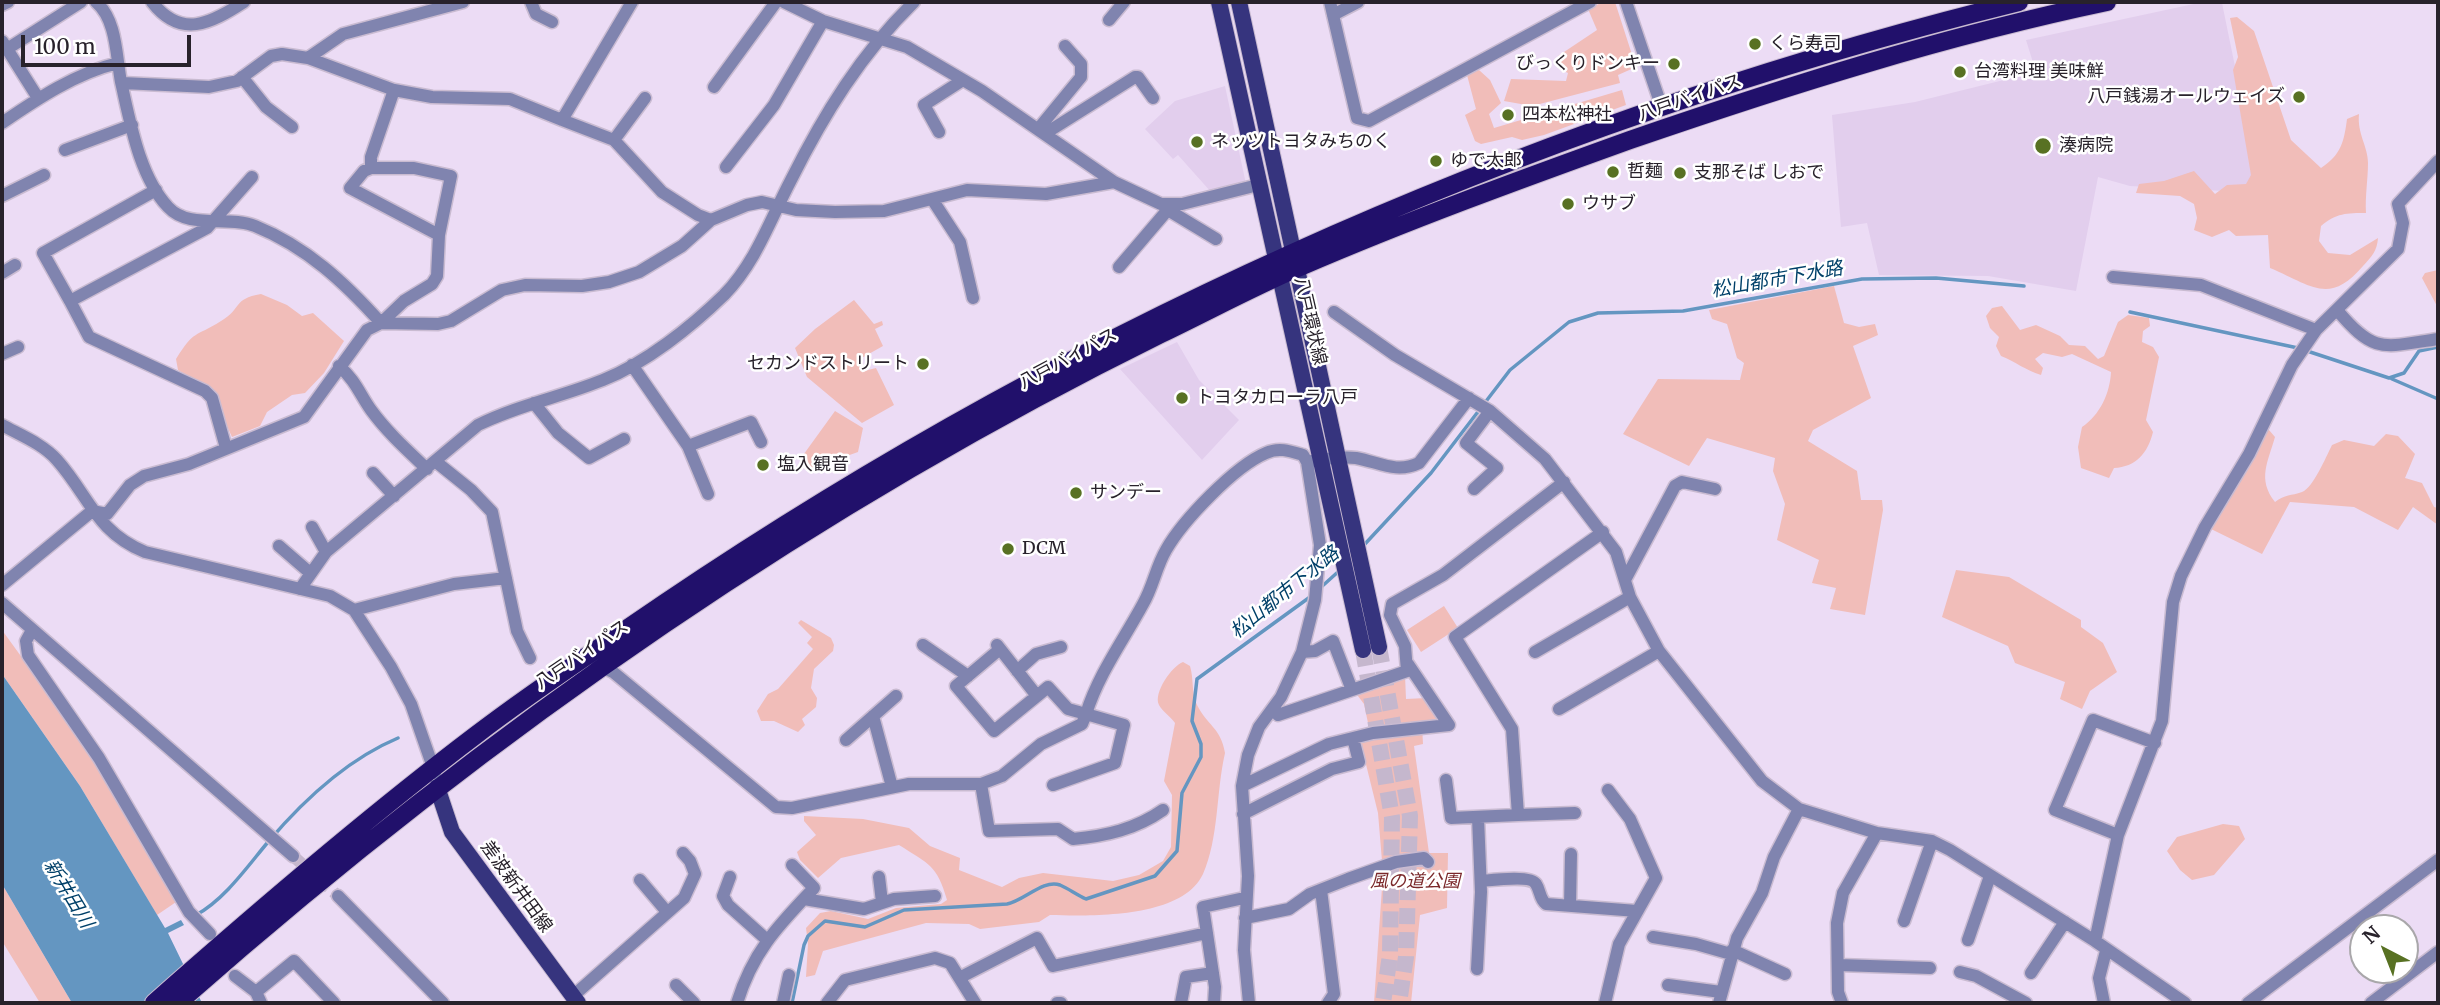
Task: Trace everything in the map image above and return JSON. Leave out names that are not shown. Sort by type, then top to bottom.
[{"type":"highway","name":"八戸バイパス","points":[[154,1003],[209,965],[437,787],[603,666],[779,549],[912,468],[1102,364],[1280,276],[1295,259],[1464,180],[1662,108],[1872,41],[2021,8],[2107,2]]},
{"type":"highway","name":"八戸バイパス","points":[[178,1003],[209,965],[434,768],[569,668],[769,534],[898,454],[1099,344],[1275,258],[1295,259],[1672,126],[2021,8]]},
{"type":"main road","name":"八戸環状線","points":[[1219,2],[1258,185],[1322,459],[1371,648]]},
{"type":"main road","name":"八戸環状線","points":[[1239,2],[1295,259],[1322,459]]},
{"type":"main road","name":"差波新井田線","points":[[437,787],[452,832],[575,1000]]},
{"type":"street","points":[[2,5],[8,2]]},
{"type":"street","points":[[38,98],[4,45],[81,2]]},
{"type":"street","points":[[96,2],[110,20],[132,125],[156,190],[169,209],[197,220],[253,225],[307,255],[341,279],[381,323],[451,321],[502,289],[525,285],[582,286],[609,282],[639,272],[661,259],[682,246],[711,220],[747,205],[762,202],[835,212],[884,211],[967,190],[1046,194],[1114,183]]},
{"type":"street","points":[[152,2],[167,18],[186,26],[208,21],[244,2]]},
{"type":"street","points":[[308,58],[343,34],[463,2]]},
{"type":"street","points":[[531,2],[536,14],[552,22]]},
{"type":"street","points":[[562,120],[632,2]]},
{"type":"street","points":[[714,88],[776,2]]},
{"type":"street","points":[[784,2],[823,21],[907,47],[1042,131],[1114,183],[1133,194],[1169,208],[1216,239]]},
{"type":"street","points":[[300,589],[309,572],[326,552],[478,425],[606,379],[657,349],[724,295],[742,273],[780,206],[814,135],[842,86],[877,39],[914,2]]},
{"type":"street","points":[[1109,20],[1124,2]]},
{"type":"street","points":[[1358,2],[1331,8],[1357,118],[1369,121],[1590,2]]},
{"type":"street","points":[[1626,2],[1662,108]]},
{"type":"street","points":[[726,167],[774,105],[823,21]]},
{"type":"street","points":[[1042,131],[1081,77],[1081,64],[1065,46]]},
{"type":"street","points":[[122,83],[149,82],[198,88],[223,85],[242,77],[271,57],[282,54],[308,58],[394,90],[432,97],[510,99],[614,140],[662,192],[698,215],[711,220]]},
{"type":"street","points":[[2,122],[38,98],[103,66],[118,62]]},
{"type":"street","points":[[242,77],[266,107],[292,127]]},
{"type":"street","points":[[1042,131],[1135,77],[1138,77],[1153,98]]},
{"type":"street","points":[[939,132],[923,105],[962,80]]},
{"type":"street","points":[[371,168],[371,157],[394,90]]},
{"type":"street","points":[[614,140],[645,98]]},
{"type":"street","points":[[65,150],[132,125]]},
{"type":"street","points":[[2095,941],[2119,835],[2162,721],[2173,602],[2181,576],[2205,527],[2249,454],[2277,392],[2316,330],[2398,248],[2403,223],[2398,204],[2438,161]]},
{"type":"street","points":[[92,511],[107,514],[130,485],[144,476],[189,464],[304,417],[367,330],[381,323],[404,301],[432,284],[437,276],[439,235],[451,176],[414,168],[371,168],[364,171],[350,188],[439,235]]},
{"type":"street","points":[[2,196],[44,175]]},
{"type":"street","points":[[70,301],[206,228],[252,177]]},
{"type":"street","points":[[1119,267],[1169,208],[1258,185]]},
{"type":"street","points":[[156,190],[43,253],[89,337],[205,391],[212,398],[226,448]]},
{"type":"street","points":[[932,198],[960,242],[973,298]]},
{"type":"street","points":[[2,273],[15,265]]},
{"type":"street","points":[[2113,277],[2201,285],[2316,330]]},
{"type":"street","points":[[2337,310],[2360,336],[2376,345],[2438,339]]},
{"type":"street","points":[[1334,312],[1395,355],[1490,411],[1545,459],[1616,552],[1630,597],[1659,651],[1749,767],[1799,809],[1877,833],[1932,841],[2066,922],[2185,1003]]},
{"type":"street","points":[[2,354],[18,347]]},
{"type":"street","points":[[632,365],[688,446],[708,494]]},
{"type":"street","points":[[339,366],[355,380],[368,406],[388,432],[431,465],[471,490],[492,512],[517,631],[530,658]]},
{"type":"street","points":[[569,668],[592,663],[603,666],[776,807],[792,808],[909,784],[981,784],[1002,776],[1041,744],[1082,724],[1113,651],[1122,641],[1155,585],[1166,551],[1188,522],[1235,473],[1266,453],[1283,449],[1322,459],[1356,458],[1397,469],[1409,468],[1419,463],[1469,398]]},
{"type":"street","points":[[534,403],[558,433],[585,456],[594,457],[624,439]]},
{"type":"street","points":[[1474,489],[1497,468],[1466,443],[1490,411]]},
{"type":"street","points":[[688,446],[751,422],[761,442]]},
{"type":"street","points":[[2,425],[56,459],[92,511],[122,543],[145,552],[330,596],[354,610],[411,704],[434,768],[437,787]]},
{"type":"street","points":[[1249,1003],[1244,950],[1244,898],[1248,876],[1242,786],[1248,755],[1259,727],[1281,697],[1302,652],[1315,600],[1320,545],[1322,459]]},
{"type":"street","points":[[373,473],[394,496]]},
{"type":"street","points":[[1278,715],[1407,671],[1405,646],[1390,615],[1392,604],[1443,575],[1564,482]]},
{"type":"street","points":[[1625,580],[1675,486],[1682,482],[1715,489]]},
{"type":"street","points":[[2,585],[92,511]]},
{"type":"street","points":[[312,527],[326,552]]},
{"type":"street","points":[[1518,815],[1512,729],[1455,637],[1603,532]]},
{"type":"street","points":[[279,545],[309,572]]},
{"type":"street","points":[[354,610],[454,584],[506,578]]},
{"type":"street","points":[[1535,652],[1630,597]]},
{"type":"street","points":[[2,603],[293,856]]},
{"type":"street","points":[[32,630],[26,641],[28,655],[105,768],[190,912],[210,933]]},
{"type":"street","points":[[1302,652],[1315,651],[1332,642],[1352,690]]},
{"type":"street","points":[[922,645],[968,676]]},
{"type":"street","points":[[1037,696],[998,647],[956,686],[994,731],[1037,696],[1048,687],[1068,709],[1124,725],[1115,763],[1053,785]]},
{"type":"street","points":[[1017,671],[1036,654],[1061,647]]},
{"type":"street","points":[[1559,709],[1659,651]]},
{"type":"street","points":[[1242,786],[1329,744],[1373,733],[1449,725],[1408,663]]},
{"type":"street","points":[[846,740],[896,696]]},
{"type":"street","points":[[873,716],[892,788]]},
{"type":"street","points":[[2119,835],[2055,810],[2093,720],[2155,743]]},
{"type":"street","points":[[1243,814],[1332,769],[1359,762],[1353,738]]},
{"type":"street","points":[[1446,780],[1451,818],[1575,813]]},
{"type":"street","points":[[981,784],[989,831],[1058,829],[1073,839],[1105,836],[1149,820],[1163,810]]},
{"type":"street","points":[[1605,1003],[1613,978],[1616,954],[1656,878],[1630,819],[1608,790]]},
{"type":"street","points":[[1668,985],[1720,998],[1732,952],[1762,894],[1774,857],[1799,809]]},
{"type":"street","points":[[1477,969],[1481,881],[1478,817]]},
{"type":"street","points":[[1842,1003],[1838,992],[1837,923],[1843,893],[1877,833]]},
{"type":"street","points":[[1904,921],[1932,841]]},
{"type":"street","points":[[575,1000],[684,898],[695,874],[690,861],[682,853]]},
{"type":"street","points":[[1570,906],[1571,854]]},
{"type":"street","points":[[1245,918],[1289,909],[1321,890],[1396,862],[1424,858],[1428,862]]},
{"type":"street","points":[[737,1003],[743,984],[766,939],[814,888],[792,865]]},
{"type":"street","points":[[2248,1003],[2435,868]]},
{"type":"street","points":[[1968,940],[1990,876]]},
{"type":"street","points":[[730,877],[723,897],[728,905],[766,939]]},
{"type":"street","points":[[879,877],[882,902]]},
{"type":"street","points":[[1481,881],[1530,879],[1536,884],[1540,898],[1546,904],[1637,911]]},
{"type":"street","points":[[640,880],[667,912]]},
{"type":"street","points":[[1321,890],[1334,994],[1328,1003]]},
{"type":"street","points":[[338,896],[443,1003]]},
{"type":"street","points":[[804,899],[864,909],[894,898],[934,896]]},
{"type":"street","points":[[1214,1003],[1213,973],[1203,907],[1244,898]]},
{"type":"street","points":[[2031,972],[2066,922]]},
{"type":"street","points":[[961,977],[1037,939],[1053,966],[1207,933]]},
{"type":"street","points":[[1653,937],[1732,952],[1785,974]]},
{"type":"street","points":[[2104,1003],[2099,978],[2106,951]]},
{"type":"street","points":[[2371,1003],[2438,952]]},
{"type":"street","points":[[827,1003],[845,980],[935,958],[950,963],[975,1003]]},
{"type":"street","points":[[235,976],[259,998],[294,961],[334,1003]]},
{"type":"street","points":[[1839,965],[1930,968]]},
{"type":"street","points":[[1960,972],[2026,1003]]},
{"type":"street","points":[[1181,1003],[1186,977],[1213,973]]},
{"type":"street","points":[[783,1003],[789,975]]},
{"type":"street","points":[[676,985],[694,1003]]},
{"type":"shaded area","name":"湊病院","points":[[2203,2],[2222,2],[2261,193],[2130,186],[2098,177],[2076,291],[1988,276],[1879,275],[1867,223],[1841,227],[1832,115],[1915,102],[2036,72],[2026,40]]},
{"type":"shaded area","name":"ネッツトヨタみちのく","points":[[1225,86],[1246,184],[1211,192],[1178,155],[1173,159],[1145,129],[1175,101]]},
{"type":"shaded area","name":"トヨタカローラ八戸","points":[[1177,342],[1199,380],[1239,420],[1202,460],[1120,369]]},
{"type":"green space","points":[[1603,2],[1615,2],[1636,67],[1618,75],[1620,83],[1532,106],[1504,101],[1511,79],[1566,81],[1568,73],[1558,68],[1558,56],[1597,30],[1588,9]]},
{"type":"green space","points":[[2237,17],[2254,31],[2291,140],[2321,168],[2333,158],[2340,147],[2347,119],[2359,114],[2368,163],[2366,213],[2332,218],[2321,226],[2319,241],[2328,253],[2350,255],[2378,238],[2369,259],[2340,286],[2319,288],[2270,268],[2268,235],[2236,236],[2229,230],[2212,237],[2194,230],[2197,218],[2194,204],[2180,196],[2136,193],[2139,184],[2164,181],[2194,171],[2215,194],[2227,185],[2246,184],[2251,175],[2233,70],[2238,57],[2230,18]]},
{"type":"green space","points":[[1479,70],[1490,80],[1501,103],[1489,114],[1494,128],[1622,90],[1626,105],[1544,135],[1522,140],[1512,137],[1481,144],[1475,141],[1465,115],[1476,109],[1467,75]]},
{"type":"green space","points":[[2438,270],[2438,308],[2422,278],[2425,273]]},
{"type":"green space","points":[[1834,286],[1844,323],[1859,327],[1875,324],[1878,335],[1853,346],[1871,398],[1813,430],[1808,441],[1857,471],[1861,500],[1882,500],[1883,510],[1865,615],[1830,609],[1836,588],[1812,583],[1819,560],[1777,540],[1785,504],[1773,471],[1775,458],[1707,438],[1689,466],[1623,434],[1658,379],[1740,380],[1744,363],[1737,358],[1727,324],[1712,319],[1709,310]]},
{"type":"green space","points":[[261,294],[287,305],[302,316],[313,313],[344,341],[324,373],[305,393],[292,395],[267,412],[260,426],[232,437],[210,389],[178,370],[176,359],[196,335],[228,317],[245,299]]},
{"type":"green space","points":[[854,300],[874,324],[882,321],[883,325],[875,329],[883,346],[858,360],[864,371],[876,368],[894,405],[862,423],[807,377],[795,348],[815,329]]},
{"type":"green space","points":[[2002,306],[2020,330],[2036,325],[2060,336],[2069,345],[2085,346],[2098,359],[2104,356],[2118,322],[2128,315],[2149,318],[2150,326],[2143,331],[2142,342],[2153,347],[2159,357],[2146,420],[2153,432],[2148,446],[2135,462],[2114,468],[2109,478],[2081,468],[2078,447],[2082,427],[2103,403],[2111,372],[2072,354],[2062,357],[2043,353],[2035,359],[2043,368],[2041,375],[2001,356],[1996,346],[1999,337],[1990,328],[1986,316],[1992,308]]},
{"type":"green space","points":[[835,411],[863,428],[858,452],[813,468],[803,466],[801,458]]},
{"type":"green space","points":[[2269,430],[2275,437],[2265,478],[2266,486],[2275,502],[2302,492],[2310,485],[2332,445],[2344,440],[2374,446],[2386,434],[2398,436],[2415,454],[2405,478],[2422,483],[2434,507],[2438,508],[2438,525],[2413,507],[2398,530],[2354,507],[2290,502],[2262,554],[2211,529],[2264,431]]},
{"type":"green space","points":[[1956,570],[2009,577],[2081,620],[2081,627],[2103,643],[2117,672],[2090,691],[2082,709],[2060,699],[2065,682],[2015,663],[2008,646],[1942,617]]},
{"type":"green space","points":[[1444,606],[1458,628],[1421,652],[1407,630]]},
{"type":"green space","points":[[801,620],[831,638],[834,645],[833,651],[814,669],[811,688],[817,698],[816,707],[802,719],[805,725],[798,732],[774,721],[761,721],[757,711],[768,694],[778,689],[813,649],[807,643],[812,637],[798,623]]},
{"type":"green space","points":[[2,630],[96,760],[179,900],[157,915],[80,786],[2,674]]},
{"type":"green space","points":[[1183,662],[1190,666],[1197,705],[1217,732],[1225,753],[1212,845],[1203,874],[1192,889],[1176,900],[1134,912],[1050,915],[1039,922],[980,929],[969,924],[926,923],[823,951],[815,975],[806,977],[806,928],[820,913],[831,911],[868,919],[896,908],[941,904],[947,900],[939,879],[930,866],[899,845],[841,858],[818,878],[800,860],[797,852],[816,835],[804,821],[804,816],[863,819],[909,828],[930,846],[960,858],[959,870],[1002,887],[1019,878],[1043,873],[1113,881],[1139,875],[1163,861],[1171,847],[1172,795],[1164,781],[1175,723],[1160,707],[1158,700],[1165,680]]},
{"type":"green space","name":"風の道公園","points":[[1405,675],[1406,699],[1426,698],[1437,713],[1435,722],[1422,725],[1423,744],[1414,746],[1429,853],[1448,853],[1447,908],[1420,915],[1411,1003],[1374,1003],[1383,873],[1378,813],[1360,740],[1371,737],[1364,704],[1355,692]]},
{"type":"green space","points":[[2223,824],[2239,826],[2245,839],[2214,875],[2192,880],[2180,870],[2167,851],[2177,837]]},
{"type":"green space","points":[[2,884],[72,1003],[40,1003],[2,941]]},
{"type":"water","name":"新井田川","points":[[2,674],[80,786],[165,928],[181,920],[184,925],[168,933],[202,1003],[72,1003],[2,884]]},
{"type":"waterway","name":"松山都市下水路","points":[[1364,545],[1431,473],[1510,370],[1569,322],[1598,313],[1683,311],[1862,279],[1936,278],[2024,286]]},
{"type":"waterway","name":"松山都市下水路","points":[[2130,312],[2298,348],[2389,378],[2404,373],[2419,351],[2438,347]]},
{"type":"waterway","points":[[2392,379],[2438,399]]},
{"type":"waterway","name":"松山都市下水路","points":[[1319,589],[1339,571]]},
{"type":"waterway","name":"松山都市下水路","points":[[792,1003],[804,945],[808,936],[825,921],[865,927],[904,910],[1007,904],[1054,884],[1086,899],[1155,876],[1177,851],[1182,793],[1201,757],[1201,744],[1192,721],[1197,679],[1310,597]]},
{"type":"waterway","points":[[196,915],[226,891],[281,827],[311,797],[361,757],[398,738]]},
{"type":"tunnel","points":[[1379,647],[1410,816],[1406,957],[1399,1003]]},
{"type":"tunnel","points":[[1363,650],[1392,817],[1390,955],[1383,1003]]},
{"type":"tunnel","points":[[293,856],[338,896]]},
{"type":"place","name":"くら寿司","points":[[1755,44]]},
{"type":"place","name":"びっくりドンキー","points":[[1674,64]]},
{"type":"place","name":"台湾料理 美味鮮","points":[[1960,72]]},
{"type":"place","name":"八戸銭湯オールウェイズ","points":[[2299,97]]},
{"type":"place","name":"四本松神社","points":[[1508,115]]},
{"type":"place","name":"ネッツトヨタみちのく","points":[[1197,142]]},
{"type":"place","name":"湊病院","points":[[2043,146]]},
{"type":"place","name":"ゆで太郎","points":[[1436,161]]},
{"type":"place","name":"哲麺","points":[[1613,172]]},
{"type":"place","name":"支那そば しおで","points":[[1680,173]]},
{"type":"place","name":"ウサブ","points":[[1568,204]]},
{"type":"place","name":"セカンドストリート","points":[[923,364]]},
{"type":"place","name":"トヨタカローラ八戸","points":[[1182,398]]},
{"type":"place","name":"塩入観音","points":[[763,465]]},
{"type":"place","name":"サンデー","points":[[1076,493]]},
{"type":"place","name":"DCM","points":[[1008,549]]}]
